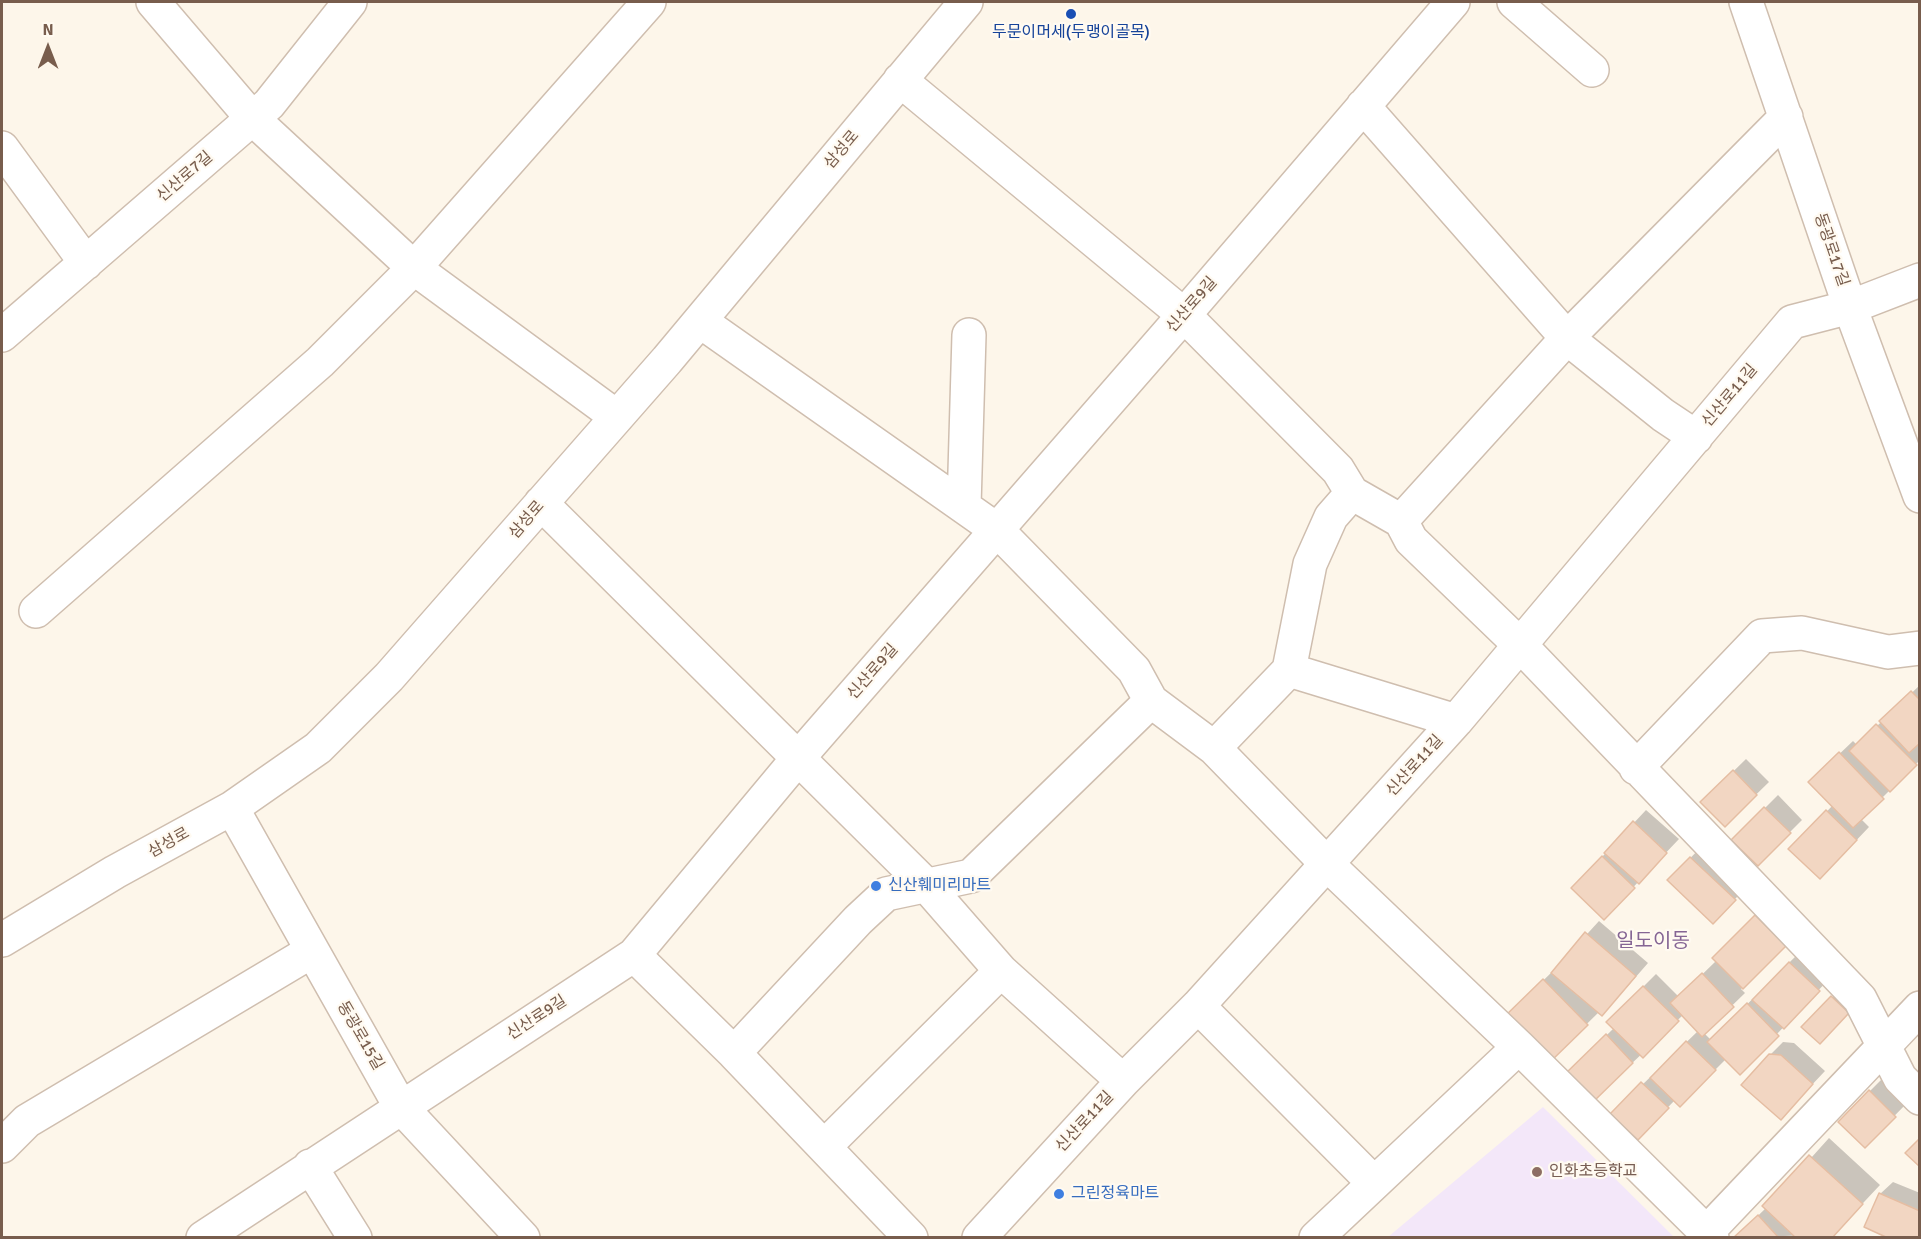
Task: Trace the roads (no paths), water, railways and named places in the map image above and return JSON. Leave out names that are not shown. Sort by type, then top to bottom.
[{"type":"street","points":[[153,2],[252,118],[414,268],[617,417]]},
{"type":"street","name":"신산로7길","points":[[2,335],[269,104],[350,2]]},
{"type":"street","points":[[36,611],[320,362],[414,268],[649,2]]},
{"type":"street","name":"삼성로","points":[[2,940],[116,872],[231,808],[318,748],[389,677],[617,417],[966,2]]},
{"type":"street","name":"신산로9길","points":[[208,1236],[400,1106],[634,955],[799,757],[1453,2]]},
{"type":"street","points":[[1514,2],[1592,70]]},
{"type":"street","name":"동광로17길","points":[[1746,2],[1850,307],[1920,496]]},
{"type":"street","points":[[900,80],[1184,315],[1338,470],[1353,493],[1401,521],[1411,540],[1521,646],[1860,999],[1900,1078],[1920,1098]]},
{"type":"street","points":[[1363,106],[1567,338],[1663,415],[1696,436]]},
{"type":"street","points":[[1401,521],[1567,338],[1786,117]]},
{"type":"street","points":[[2,148],[86,262]]},
{"type":"street","name":"신산로11길","points":[[979,1238],[1123,1081],[1198,1006],[1456,722],[1792,322],[1850,307],[1920,280]]},
{"type":"street","points":[[700,321],[997,530],[1134,670],[1151,701],[1214,747],[1327,864],[1519,1047],[1710,1235],[1883,1044],[1920,1008]]},
{"type":"street","points":[[964,506],[969,335]]},
{"type":"street","points":[[1214,747],[1289,670],[1310,564],[1331,517],[1353,493]]},
{"type":"street","points":[[541,503],[926,885],[1001,972],[1123,1081]]},
{"type":"street","points":[[1636,768],[1762,636],[1802,633],[1888,652],[1920,648]]},
{"type":"street","points":[[1289,670],[1456,722]]},
{"type":"street","points":[[734,1053],[858,920],[886,894],[971,876],[1151,701]]},
{"type":"street","name":"동광로15길","points":[[231,808],[400,1106],[523,1238]]},
{"type":"street","points":[[2,1146],[27,1121],[312,951]]},
{"type":"street","points":[[634,955],[734,1053],[911,1238]]},
{"type":"street","points":[[825,1146],[1001,972]]},
{"type":"street","points":[[1198,1006],[1374,1183]]},
{"type":"street","points":[[1316,1238],[1519,1047]]},
{"type":"street","points":[[310,1166],[355,1238]]},
{"type":"place","name":"두문이머세(두맹이골목)","points":[[1071,14]]},
{"type":"place","name":"신산훼미리마트","points":[[876,886]]},
{"type":"place","name":"인화초등학교","points":[[1537,1172]]},
{"type":"place","name":"그린정육마트","points":[[1059,1194]]},
{"type":"district","name":"일도이동","points":[[1653,942]]}]
